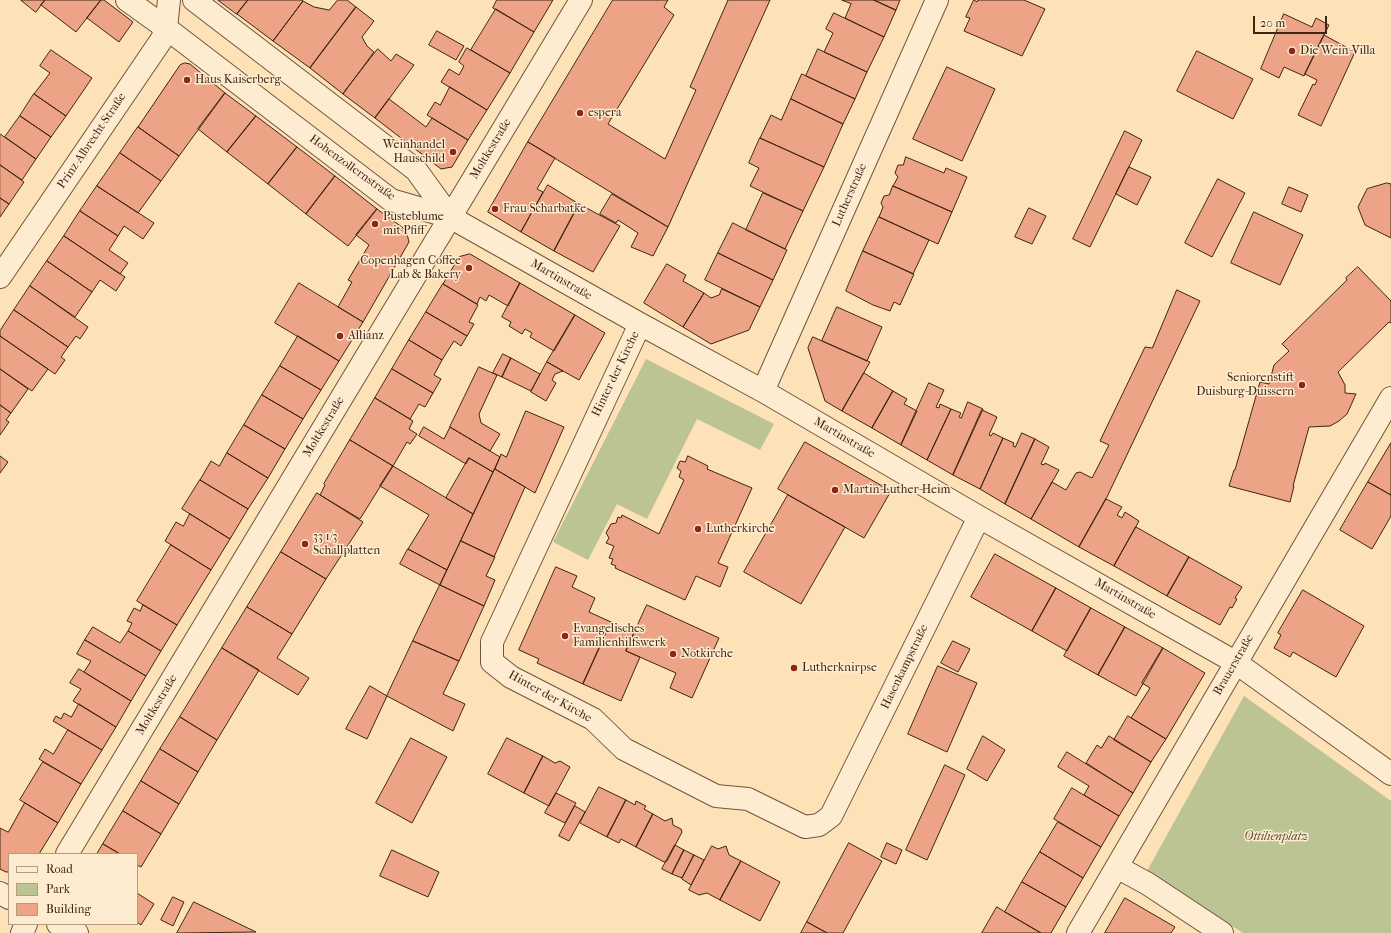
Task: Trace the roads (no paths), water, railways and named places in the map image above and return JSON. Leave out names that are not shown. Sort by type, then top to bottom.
[{"type":"street","name":"Hohenzollernstraße","points":[[127,0],[166,28],[391,200],[450,217]]},
{"type":"street","name":"Prinz-Albrecht-Straße","points":[[0,277],[162,39],[166,28],[169,0]]},
{"type":"street","points":[[194,0],[416,170],[450,217]]},
{"type":"street","name":"Moltkestraße","points":[[68,853],[581,0]]},
{"type":"street","name":"Lutherstraße","points":[[763,391],[937,0]]},
{"type":"street","name":"Martinstraße","points":[[450,217],[640,324],[763,391],[979,517],[1235,662]]},
{"type":"street","name":"Hinter der Kirche","points":[[640,324],[492,642],[492,662],[511,677],[593,720],[624,749],[716,796],[748,798],[805,827],[819,825],[831,816]]},
{"type":"street","name":"Brauerstraße","points":[[1078,933],[1235,662],[1391,398]]},
{"type":"street","name":"Hasenkampstraße","points":[[831,816],[979,517]]},
{"type":"street","points":[[1235,662],[1391,774]]},
{"type":"street","points":[[1117,867],[1148,884],[1222,933]]},
{"type":"street","points":[[60,925],[77,933]]},
{"type":"place","name":"Die Wein-Villa","points":[[1292,51]]},
{"type":"place","name":"Haus Kaiserberg","points":[[187,80]]},
{"type":"place","name":"espera","points":[[580,113]]},
{"type":"place","name":"Weinhandel Hauschild","points":[[453,152]]},
{"type":"place","name":"Frau Scharbatke","points":[[495,209]]},
{"type":"place","name":"Pusteblume mit Pfiff","points":[[375,224]]},
{"type":"place","name":"Copenhagen Coffee Lab & Bakery","points":[[469,268]]},
{"type":"place","name":"Allianz","points":[[340,336]]},
{"type":"place","name":"Seniorenstift Duisburg-Duissern","points":[[1302,385]]},
{"type":"place","name":"Martin-Luther-Heim","points":[[835,490]]},
{"type":"place","name":"Lutherkirche","points":[[698,529]]},
{"type":"place","name":"33 1/3 Schallplatten","points":[[305,544]]},
{"type":"place","name":"Evangelisches Familienhilfswerk","points":[[565,636]]},
{"type":"place","name":"Notkirche","points":[[673,654]]},
{"type":"place","name":"Lutherknirpse","points":[[794,668]]},
{"type":"park label","name":"Ottilienplatz","points":[[1276,837]]}]
